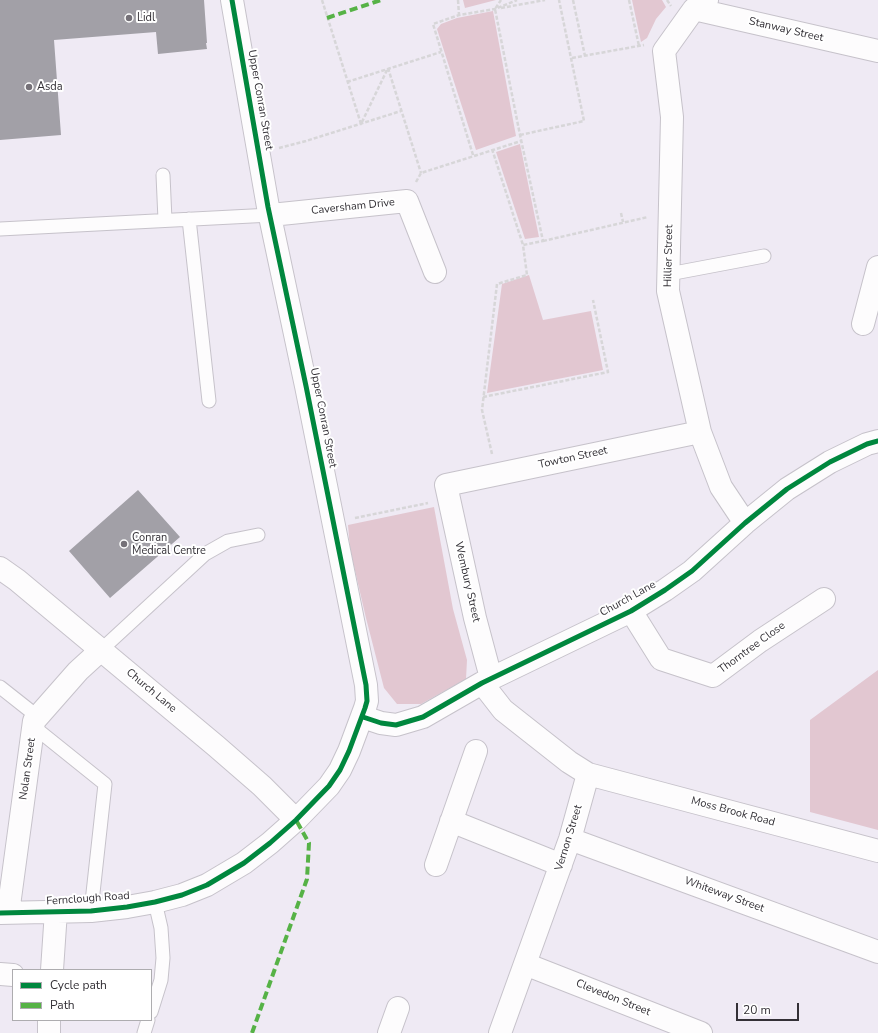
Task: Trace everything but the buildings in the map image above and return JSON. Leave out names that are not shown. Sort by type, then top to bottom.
[{"type":"street","name":"Upper Conran Street","points":[[232,0],[271,215],[366,685],[367,701],[340,770],[328,786],[296,820]]},
{"type":"street","points":[[664,51],[700,4]]},
{"type":"street","name":"Stanway Street","points":[[700,4],[878,51]]},
{"type":"street","name":"Hillier Street","points":[[664,51],[672,116],[668,291],[700,432],[721,487],[745,523]]},
{"type":"street","name":"Caversham Drive","points":[[271,215],[407,201],[435,272]]},
{"type":"street","points":[[863,324],[878,267]]},
{"type":"street","name":"Towton Street","points":[[447,492],[496,475],[700,432]]},
{"type":"street","name":"Church Lane","points":[[362,717],[381,723],[396,725],[423,717],[486,680],[631,611],[692,571],[745,523],[787,489],[830,462],[867,444],[878,441]]},
{"type":"street","name":"Wembury Street","points":[[447,492],[475,618],[486,680]]},
{"type":"street","name":"Church Lane","points":[[0,568],[17,580],[262,786],[296,820]]},
{"type":"street","name":"Thorntree Close","points":[[631,611],[661,659],[713,676],[760,641],[824,599]]},
{"type":"street","points":[[36,722],[78,671],[101,650]]},
{"type":"street","points":[[486,680],[503,710],[569,762],[588,774]]},
{"type":"street","name":"Nolan Street","points":[[4,913],[36,722]]},
{"type":"street","points":[[436,865],[476,751]]},
{"type":"street","name":"Vernon Street","points":[[500,1033],[570,839],[588,774]]},
{"type":"street","name":"Moss Brook Road","points":[[588,774],[878,851]]},
{"type":"street","name":"Fernclough Road","points":[[4,913],[91,911],[127,907],[182,895],[207,885],[244,863],[296,820]]},
{"type":"street","points":[[451,822],[560,865]]},
{"type":"street","name":"Whiteway Street","points":[[570,839],[878,952]]},
{"type":"street","points":[[52,969],[56,911]]},
{"type":"street","name":"Clevedon Street","points":[[525,964],[701,1033]]},
{"type":"street","points":[[0,974],[12,975]]},
{"type":"street","points":[[389,1033],[398,1008]]},
{"type":"street","points":[[49,1021],[49,1033]]},
{"type":"lane","points":[[163,175],[165,220]]},
{"type":"lane","points":[[0,229],[271,215]]},
{"type":"lane","points":[[189,219],[209,401]]},
{"type":"lane","points":[[668,274],[764,256]]},
{"type":"lane","points":[[101,650],[205,554],[228,541],[258,535]]},
{"type":"lane","points":[[0,687],[36,722],[106,784],[91,911]]},
{"type":"lane","points":[[152,1009],[161,980],[163,958],[161,928],[155,902]]},
{"type":"lane","points":[[144,1033],[148,1021]]},
{"type":"path","points":[[322,0],[361,124]]},
{"type":"path","points":[[458,0],[459,15]]},
{"type":"path","points":[[501,0],[495,9],[521,141],[543,241]]},
{"type":"path","points":[[495,9],[517,0]]},
{"type":"path","points":[[473,155],[432,24],[459,15],[545,0]]},
{"type":"path","points":[[520,135],[584,121],[559,0]]},
{"type":"path","points":[[573,0],[585,56]]},
{"type":"path","points":[[629,0],[639,46]]},
{"type":"path","points":[[572,58],[643,45],[664,51]]},
{"type":"path","points":[[347,82],[441,52]]},
{"type":"path","points":[[361,124],[388,68]]},
{"type":"path","points":[[388,68],[421,173]]},
{"type":"path","points":[[259,153],[306,141],[401,111]]},
{"type":"path","points":[[407,201],[421,173],[473,155],[521,141]]},
{"type":"path","points":[[492,149],[523,245],[527,275],[497,284],[482,410],[496,475]]},
{"type":"path","points":[[621,213],[623,222]]},
{"type":"path","points":[[523,245],[623,222],[670,213]]},
{"type":"path","points":[[483,397],[608,372],[593,300]]},
{"type":"path","points":[[333,522],[447,492]]},
{"type":"shaded area","points":[[463,0],[496,0],[465,8]]},
{"type":"shaded area","points":[[632,0],[662,0],[666,7],[656,19],[647,38],[641,42]]},
{"type":"shaded area","points":[[493,11],[516,136],[476,150],[437,29],[441,24],[457,18]]},
{"type":"shaded area","points":[[520,144],[539,237],[525,239],[496,152]]},
{"type":"shaded area","points":[[529,275],[543,320],[591,311],[603,370],[487,393],[502,284]]},
{"type":"shaded area","points":[[434,507],[453,609],[467,660],[466,679],[421,704],[397,704],[384,688],[350,549],[348,525]]},
{"type":"shaded area","points":[[878,670],[878,830],[810,812],[810,720]]},
{"type":"marked path","points":[[327,18],[381,0]]},
{"type":"marked path","points":[[252,1033],[307,879],[309,843],[296,820]]},
{"type":"cycle path","points":[[0,913],[91,911],[127,907],[182,895],[207,885],[244,863],[270,843],[296,820],[329,786],[340,770],[349,751],[367,701],[366,685],[306,386],[268,207],[232,0]]},
{"type":"cycle path","points":[[363,717],[381,723],[396,725],[423,717],[482,683],[631,611],[692,571],[745,523],[787,489],[830,462],[867,444],[878,441]]},
{"type":"place","name":"Lidl","points":[[129,18]]},
{"type":"place","name":"Asda","points":[[29,87]]},
{"type":"place","name":"Conran Medical Centre","points":[[124,544]]}]
